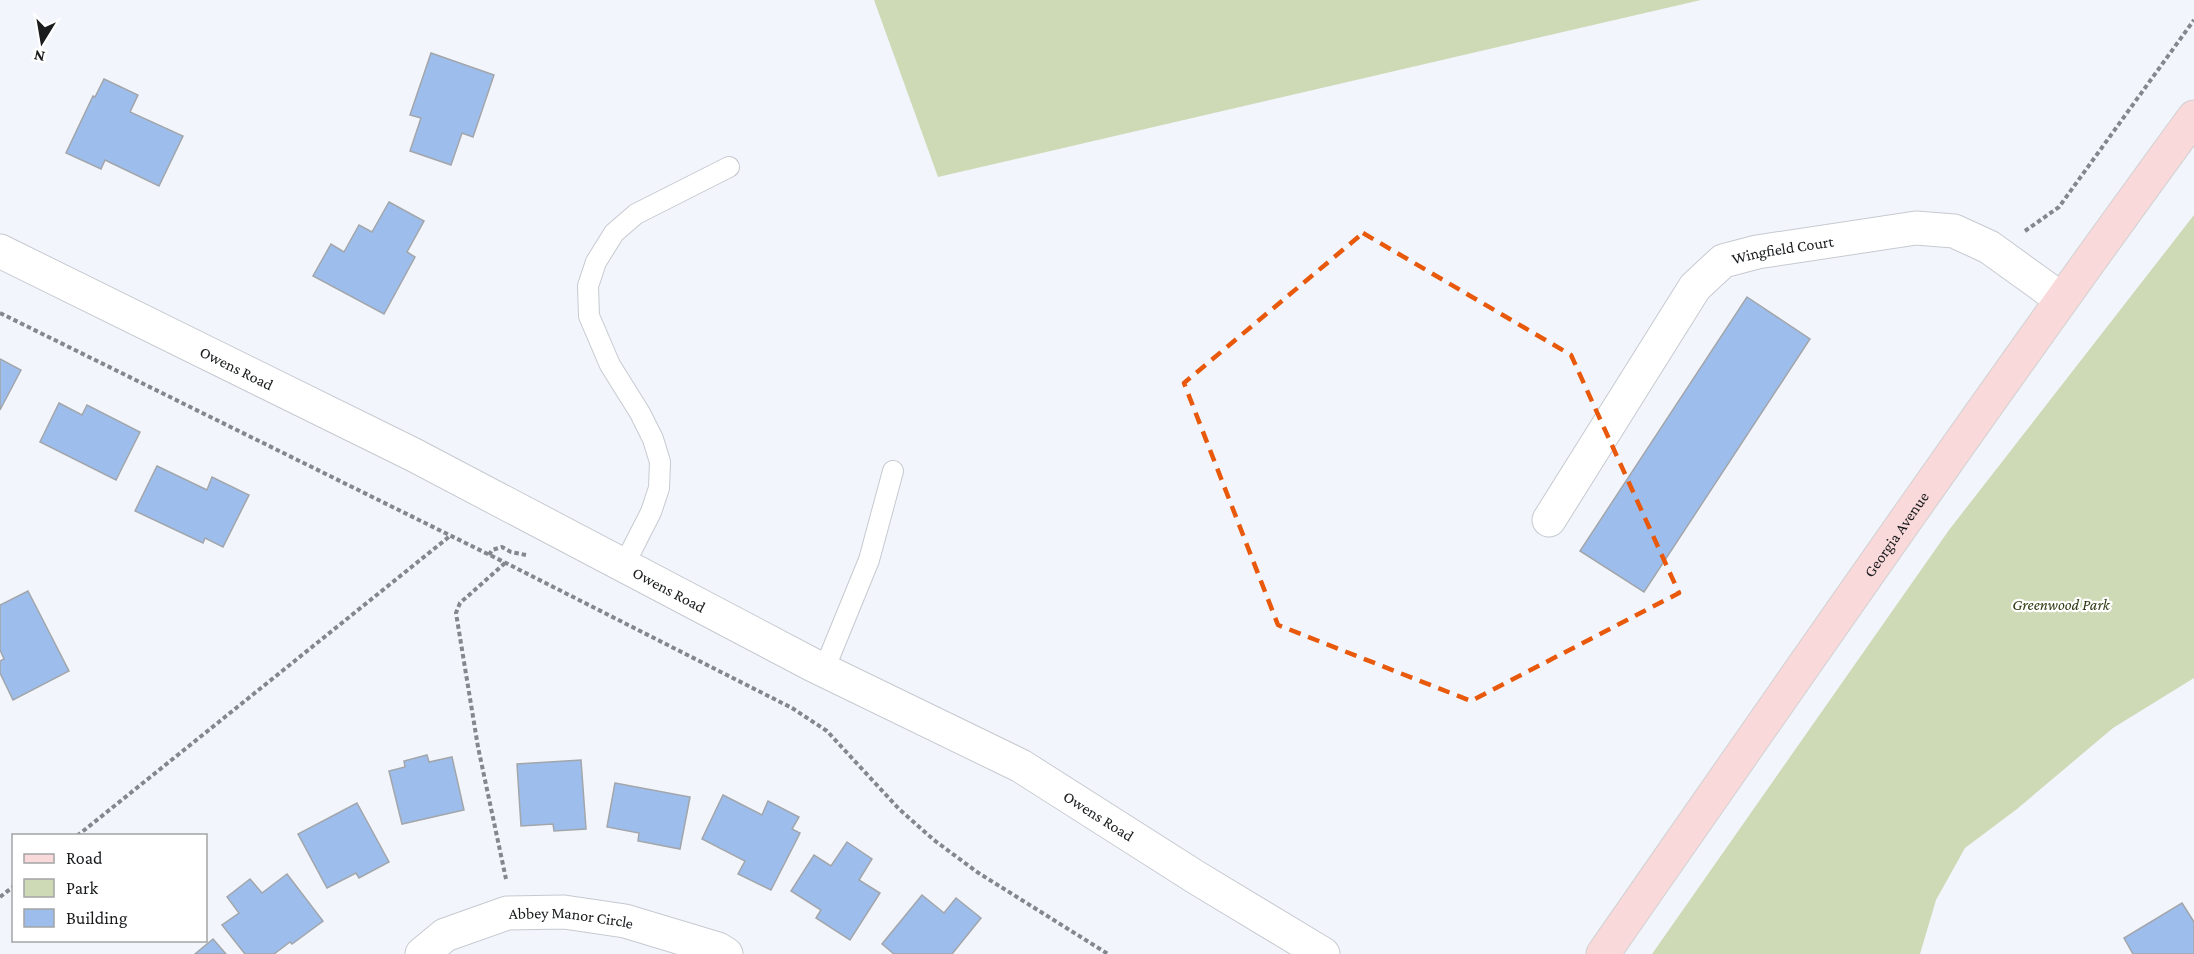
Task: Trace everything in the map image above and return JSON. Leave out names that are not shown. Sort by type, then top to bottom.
[{"type":"main road","name":"Georgia Avenue","points":[[1603,954],[2061,299],[2194,117]]},
{"type":"street","name":"Wingfield Court","points":[[1550,520],[1695,287],[1722,261],[1757,252],[1916,228],[1954,231],[1989,247],[2061,299]]},
{"type":"street","name":"Owens Road","points":[[0,251],[414,455],[824,670],[1021,766],[1323,954]]},
{"type":"street","name":"Abbey Manor Circle","points":[[422,954],[445,935],[507,913],[564,912],[625,921],[718,949],[726,954]]},
{"type":"lane","points":[[624,565],[651,512],[659,488],[660,462],[653,439],[640,413],[610,365],[589,316],[588,286],[596,262],[614,233],[636,214],[729,167]]},
{"type":"lane","points":[[824,670],[869,560],[893,471]]},
{"type":"path","points":[[2025,231],[2059,207],[2194,20]]},
{"type":"path","points":[[0,313],[505,563],[801,714],[827,731],[900,809],[934,840],[977,872],[1108,954]]},
{"type":"path","points":[[79,834],[450,536]]},
{"type":"path","points":[[489,555],[492,550],[502,547],[525,555],[531,552]]},
{"type":"path","points":[[505,563],[460,603],[456,613],[478,747],[506,880]]},
{"type":"path","points":[[0,897],[12,888]]},
{"type":"highlighted area","points":[[1363,233],[1571,355],[1679,593],[1471,701],[1278,625],[1184,383]]},
{"type":"green space","points":[[874,0],[1701,0],[938,177]]},
{"type":"green space","name":"Greenwood Park","points":[[2194,215],[2194,678],[2113,728],[2017,809],[1965,848],[1936,900],[1920,954],[1652,954],[1949,530]]},
{"type":"building","points":[[431,53],[494,75],[473,137],[462,133],[451,165],[410,151],[421,118],[410,115]]},
{"type":"building","points":[[104,79],[138,95],[130,112],[183,136],[159,186],[105,160],[101,169],[66,153],[93,96],[95,97]]},
{"type":"building","points":[[389,202],[424,221],[407,252],[415,257],[384,314],[313,276],[331,244],[344,252],[359,225],[372,232]]},
{"type":"building","points":[[1747,297],[1810,339],[1644,592],[1580,551]]},
{"type":"building","points":[[0,359],[21,370],[0,410]]},
{"type":"building","points":[[59,403],[82,415],[87,405],[140,432],[116,480],[40,442]]},
{"type":"building","points":[[157,466],[207,490],[212,477],[249,495],[223,547],[205,538],[203,543],[135,511]]},
{"type":"building","points":[[28,591],[69,671],[13,700],[0,673],[0,661],[4,659],[0,650],[0,605]]},
{"type":"building","points":[[427,755],[429,762],[452,757],[464,810],[402,824],[389,771],[405,767],[404,761]]},
{"type":"building","points":[[581,760],[586,829],[554,831],[553,824],[521,826],[517,764]]},
{"type":"building","points":[[615,783],[690,797],[680,849],[638,841],[639,833],[607,827]]},
{"type":"building","points":[[723,795],[762,815],[768,801],[799,817],[792,829],[800,833],[771,890],[738,874],[745,861],[702,839]]},
{"type":"building","points":[[357,803],[389,862],[359,878],[356,873],[327,888],[298,834]]},
{"type":"building","points":[[847,842],[872,859],[859,880],[880,893],[850,940],[816,918],[821,910],[791,891],[814,855],[831,866]]},
{"type":"building","points":[[287,874],[323,921],[274,954],[245,954],[222,925],[239,913],[227,897],[250,879],[262,893]]},
{"type":"building","points":[[922,895],[944,913],[956,898],[981,918],[952,954],[894,954],[882,944]]},
{"type":"building","points":[[2182,903],[2194,922],[2194,954],[2133,954],[2124,938]]},
{"type":"building","points":[[213,939],[226,954],[195,954]]}]
